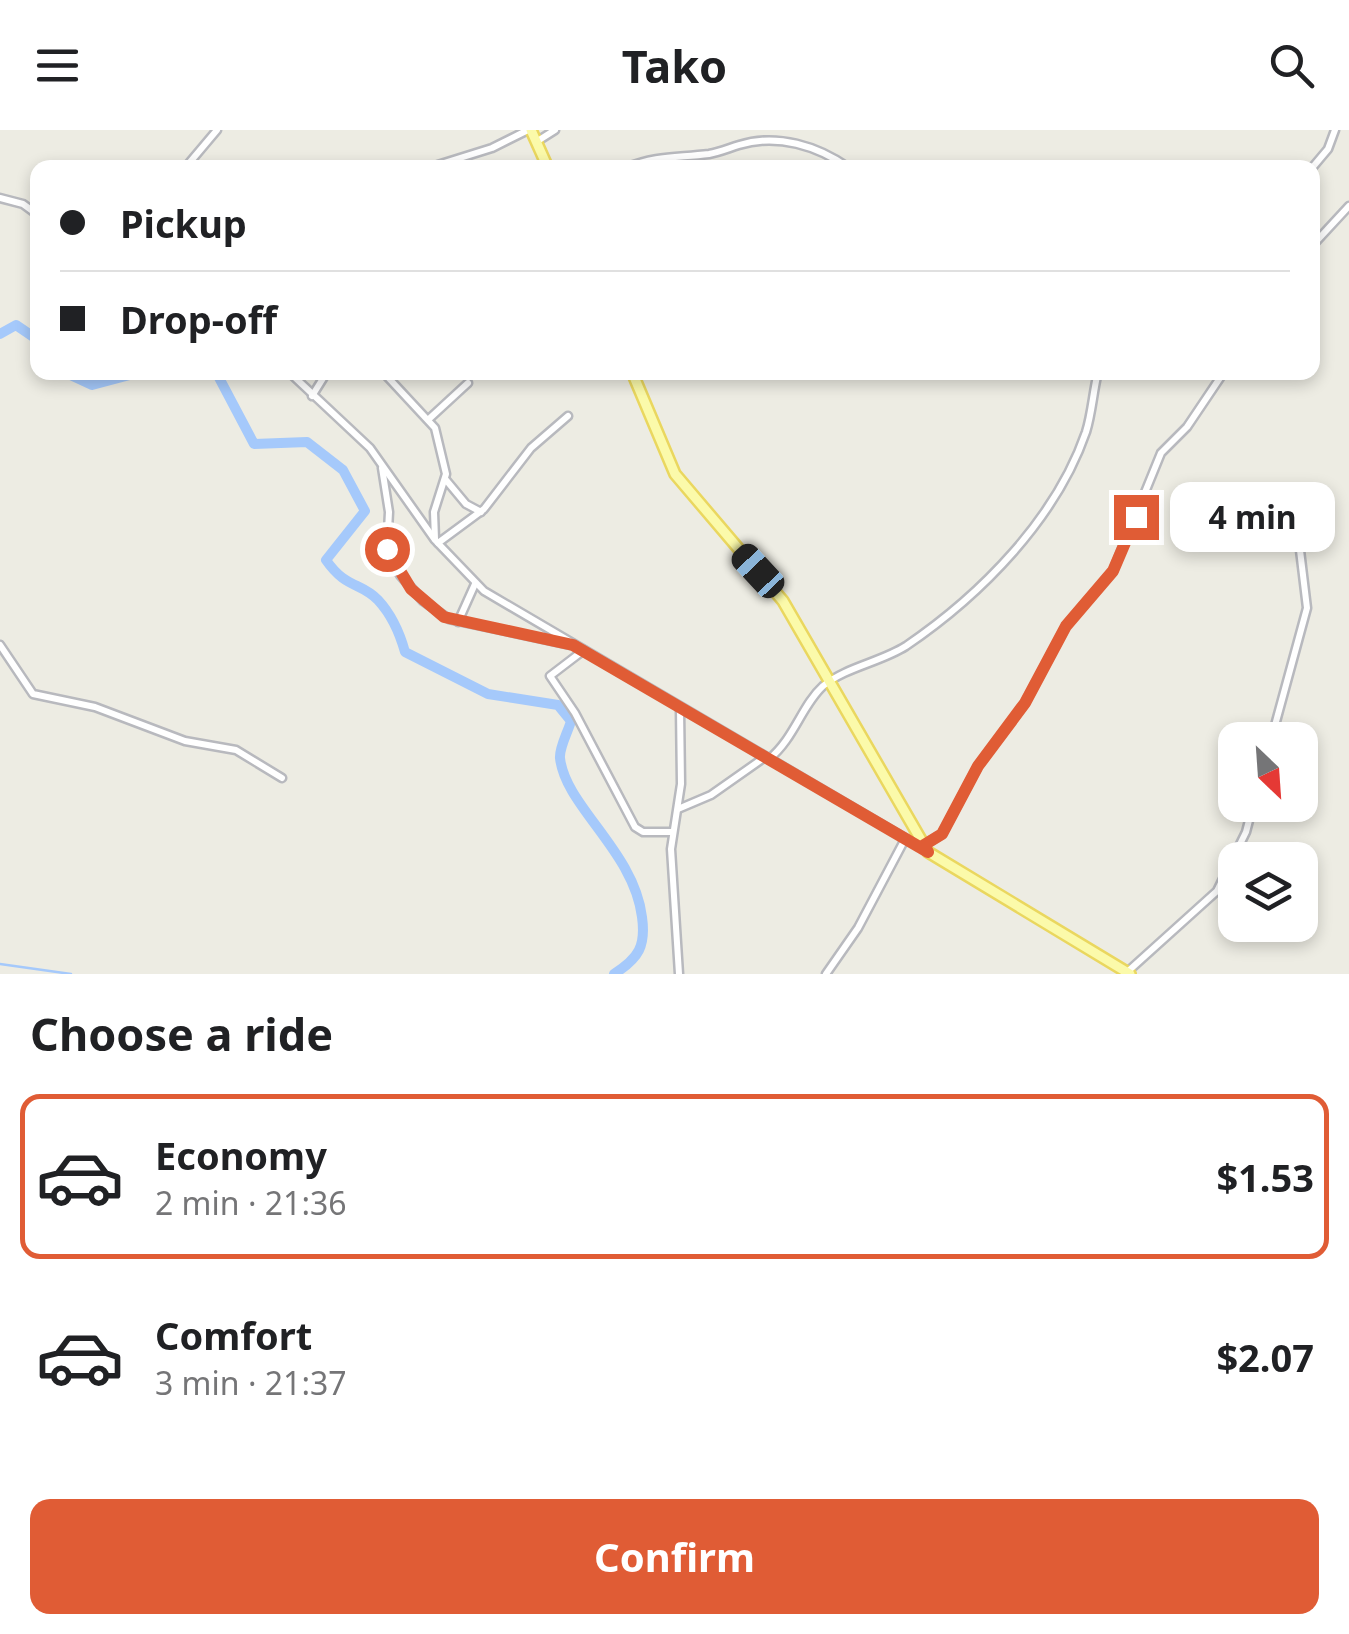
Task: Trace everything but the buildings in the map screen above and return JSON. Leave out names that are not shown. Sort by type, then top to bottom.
[{"type":"main road","points":[[529,130],[544,160]]},
{"type":"main road","points":[[635,380],[675,474],[772,586],[926,848],[1128,973]]},
{"type":"street","points":[[193,160],[217,130]]},
{"type":"street","points":[[454,160],[492,148],[529,130]]},
{"type":"street","points":[[536,142],[555,130]]},
{"type":"street","points":[[1319,160],[1335,130]]},
{"type":"street","points":[[647,160],[664,154],[708,154],[740,144],[782,142],[810,146],[835,160]]},
{"type":"street","points":[[0,198],[30,209]]},
{"type":"street","points":[[1320,237],[1349,206]]},
{"type":"street","points":[[297,380],[381,462],[436,542],[476,584],[904,841],[926,848],[942,834],[978,766],[1025,703],[1066,626],[1113,571],[1161,454],[1171,438],[1187,428],[1219,380]]},
{"type":"street","points":[[312,396],[322,380]]},
{"type":"street","points":[[391,380],[430,418],[446,480],[468,506],[480,512]]},
{"type":"street","points":[[678,809],[711,796],[782,749],[820,690],[911,642],[956,606],[1031,532],[1074,462],[1088,425],[1096,380]]},
{"type":"street","points":[[430,418],[468,384]]},
{"type":"street","points":[[436,542],[480,512],[537,443],[568,416]]},
{"type":"street","points":[[381,462],[389,512],[387,549],[423,602],[458,622],[573,645]]},
{"type":"street","points":[[436,542],[434,512],[446,480]]},
{"type":"street","points":[[1276,722],[1307,608],[1295,508]]},
{"type":"street","points":[[458,622],[476,584]]},
{"type":"street","points":[[0,645],[33,694],[95,707],[185,741],[238,751],[282,778]]},
{"type":"street","points":[[584,650],[550,676],[575,712],[610,786],[635,827],[673,832]]},
{"type":"street","points":[[679,974],[673,832],[678,809],[680,708]]},
{"type":"street","points":[[1128,973],[1217,891],[1249,822]]},
{"type":"street","points":[[826,974],[858,928],[904,841]]},
{"type":"waterway","points":[[0,334],[16,325],[30,335]]},
{"type":"waterway","points":[[81,380],[92,385],[111,380]]},
{"type":"waterway","points":[[220,380],[254,444],[307,442],[343,470],[365,511],[326,560],[340,576],[378,600],[394,624],[405,652],[488,694],[558,705],[571,721],[560,754],[565,776],[627,871],[642,917],[639,950],[614,974]]},
{"type":"waterway","points":[[0,964],[71,974]]},
{"type":"route","points":[[387,549],[411,589],[444,617],[573,645],[928,852],[924,845],[940,837],[960,807],[984,755],[1025,703],[1077,609],[1113,571],[1136,517]]}]
